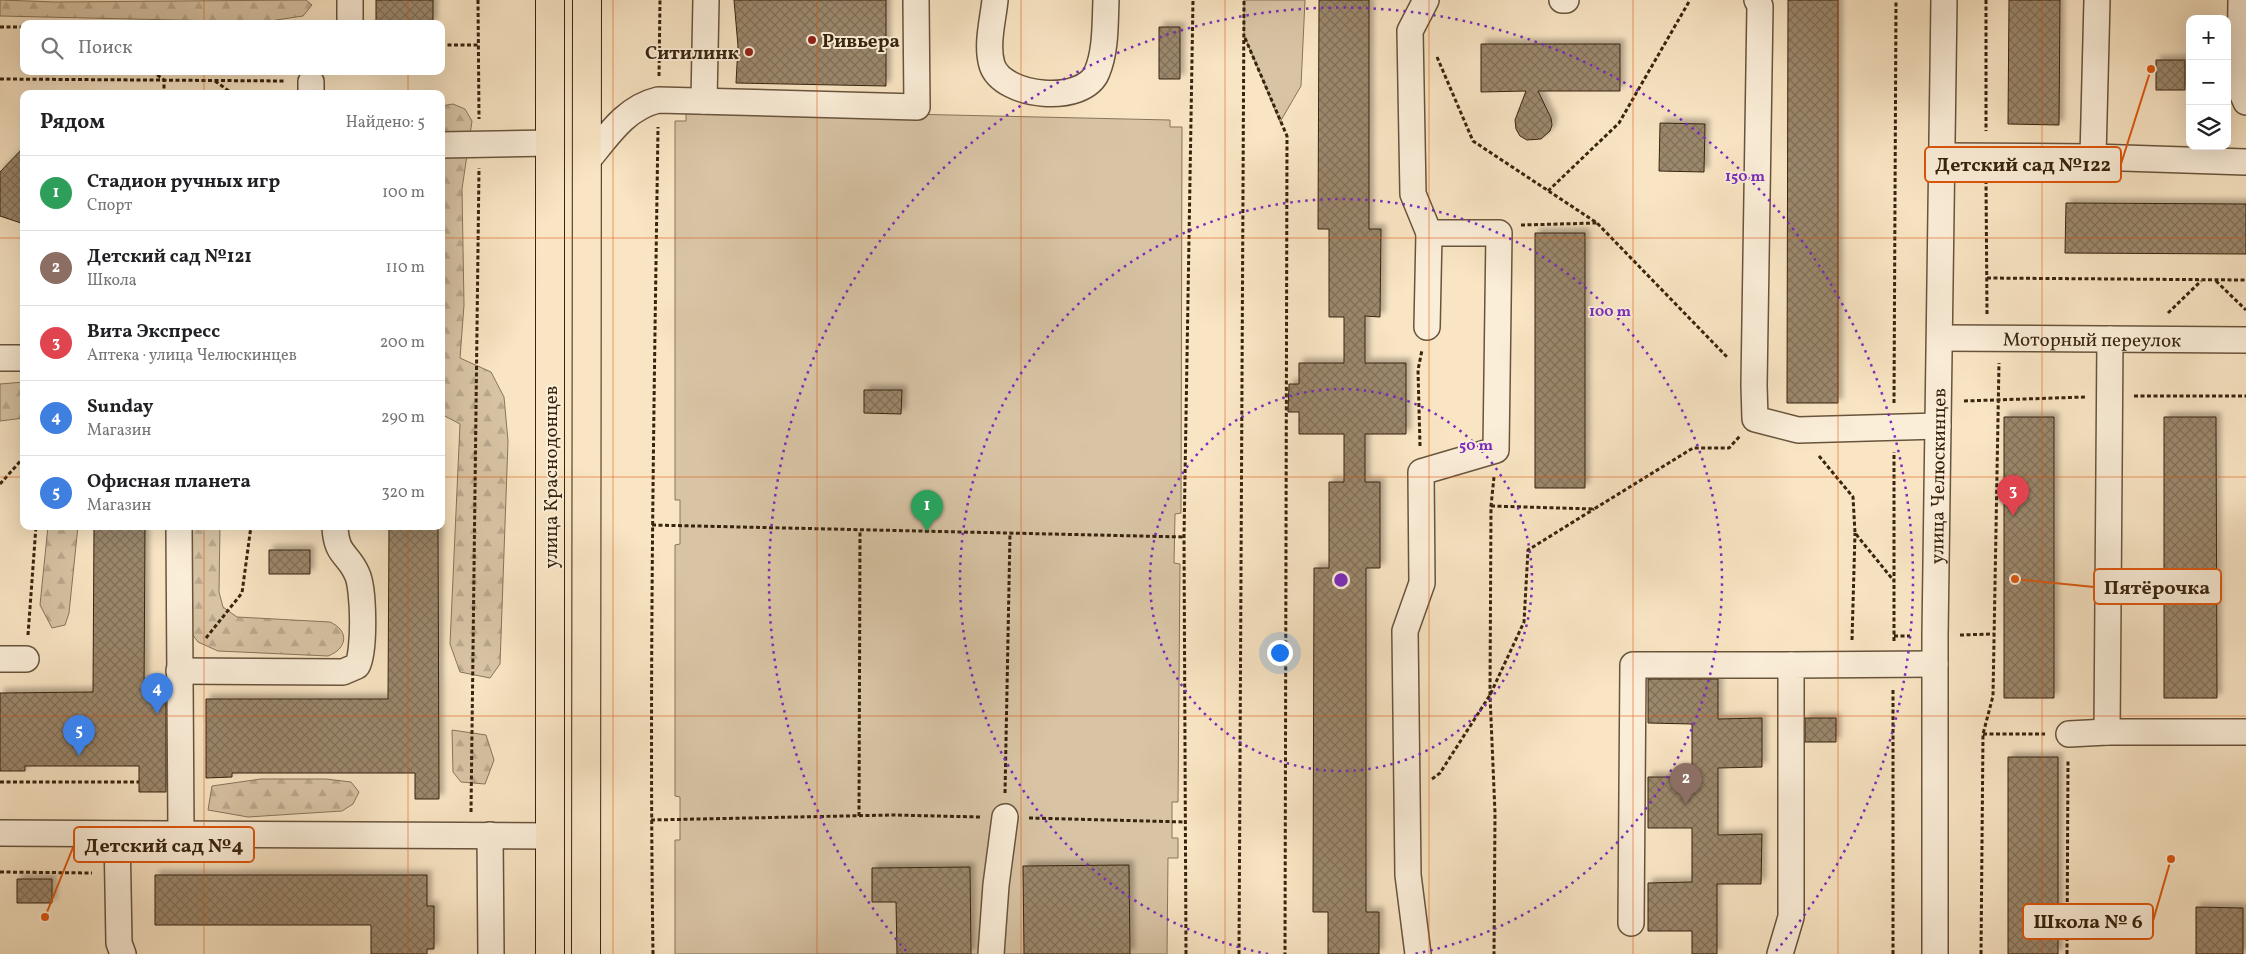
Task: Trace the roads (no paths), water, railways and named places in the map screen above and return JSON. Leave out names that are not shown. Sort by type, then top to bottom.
[{"type":"main road","name":"улица Краснодонцев","points":[[550,0],[550,954]]},
{"type":"main road","name":"улица Краснодонцев","points":[[586,0],[586,954]]},
{"type":"street","points":[[350,0],[350,20]]},
{"type":"street","points":[[704,101],[706,0]]},
{"type":"street","points":[[586,160],[628,114],[645,104],[658,100],[917,106],[916,0]]},
{"type":"street","points":[[995,0],[990,49],[993,66],[1003,81],[1018,89],[1044,92],[1069,92],[1086,87],[1097,73],[1104,35],[1106,0]]},
{"type":"street","points":[[1426,0],[1410,31],[1413,194],[1429,232],[1427,327]]},
{"type":"street","points":[[1757,0],[1760,6],[1754,385],[1756,419],[1798,430],[1938,426]]},
{"type":"street","name":"улица Челюскинцев","points":[[1935,954],[1935,664],[1944,0]]},
{"type":"street","points":[[2093,156],[2097,0]]},
{"type":"street","points":[[2241,0],[2240,88],[2246,102]]},
{"type":"street","points":[[445,145],[550,143]]},
{"type":"street","points":[[1942,156],[2093,156],[2246,162]]},
{"type":"street","points":[[1418,954],[1408,875],[1405,630],[1422,583],[1421,472],[1496,450],[1499,233],[1429,232]]},
{"type":"street","name":"Моторный переулок","points":[[1940,338],[2246,340]]},
{"type":"street","points":[[2107,732],[2110,339]]},
{"type":"street","points":[[0,358],[20,358]]},
{"type":"street","points":[[179,530],[181,834]]},
{"type":"street","points":[[179,671],[343,672],[357,666],[362,652],[362,591],[356,572],[339,551],[336,530]]},
{"type":"street","points":[[0,659],[26,659]]},
{"type":"street","points":[[1631,923],[1633,665],[1894,666],[1935,664]]},
{"type":"street","points":[[1780,954],[1792,917],[1791,665]]},
{"type":"street","points":[[2069,734],[2107,732],[2246,732]]},
{"type":"street","points":[[991,954],[996,885],[1005,817]]},
{"type":"street","points":[[0,833],[550,836]]},
{"type":"street","points":[[117,834],[119,943],[123,954]]},
{"type":"street","points":[[480,835],[491,954]]},
{"type":"place","name":"Ривьера","points":[[812,40]]},
{"type":"place","name":"Ситилинк","points":[[749,52]]},
{"type":"place","name":"Детский сад №122","points":[[2151,69]]},
{"type":"place","name":"Вита Экспресс","points":[[2013,516]]},
{"type":"place","name":"Стадион ручных игр","points":[[927,531]]},
{"type":"place","name":"Пятёрочка","points":[[2015,579]]},
{"type":"place","name":"Sunday","points":[[157,714]]},
{"type":"place","name":"Офисная планета","points":[[79,756]]},
{"type":"place","name":"Детский сад №121","points":[[1686,804]]},
{"type":"place","name":"Школа № 6","points":[[2171,859]]},
{"type":"place","name":"Детский сад №4","points":[[45,917]]}]
